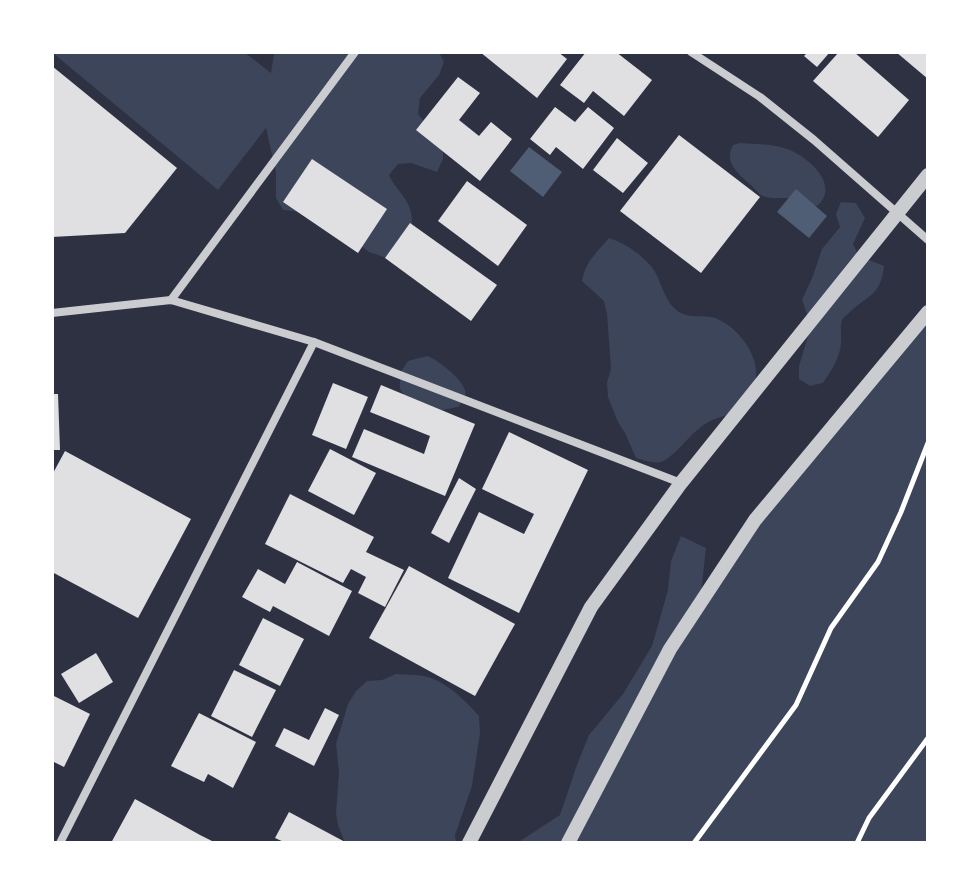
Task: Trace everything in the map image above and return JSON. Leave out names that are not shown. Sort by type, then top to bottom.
[{"type":"street","points":[[171,300],[355,52]]},
{"type":"street","points":[[691,52],[760,97],[899,212],[928,240]]},
{"type":"street","points":[[469,843],[591,607],[681,483],[928,175]]},
{"type":"street","points":[[52,313],[171,300],[314,342],[681,483]]},
{"type":"street","points":[[568,843],[670,649],[755,520],[928,312]]},
{"type":"street","points":[[60,843],[314,342]]},
{"type":"path","points":[[694,843],[796,705],[831,628],[878,562],[928,443]]},
{"type":"path","points":[[857,843],[869,818],[928,738]]},
{"type":"shaded area","points":[[55,52],[244,52],[271,73],[274,54],[281,52],[439,52],[444,62],[439,75],[420,98],[418,114],[443,145],[443,159],[437,172],[411,163],[398,164],[389,175],[408,205],[412,222],[395,261],[369,252],[309,213],[283,210],[276,198],[276,172],[266,128],[218,190]]},
{"type":"shaded area","points":[[740,143],[793,151],[818,171],[825,189],[824,198],[817,206],[761,195],[731,163],[733,145]]},
{"type":"shaded area","points":[[529,147],[562,172],[543,197],[510,171]]},
{"type":"shaded area","points":[[796,189],[827,216],[809,238],[777,212]]},
{"type":"shaded area","points":[[841,202],[856,203],[865,218],[853,244],[859,256],[884,266],[883,275],[874,292],[843,318],[835,364],[823,383],[810,386],[799,379],[799,366],[811,326],[802,300],[822,249],[840,227],[836,214]]},
{"type":"shaded area","points":[[609,238],[634,251],[650,265],[674,308],[683,314],[715,318],[731,327],[746,343],[755,362],[755,381],[729,415],[703,425],[661,462],[636,458],[608,397],[607,383],[611,369],[607,314],[604,301],[582,281],[589,263]]},
{"type":"shaded area","points":[[928,307],[928,843],[517,843],[560,815],[589,735],[623,694],[652,646],[668,590],[671,561],[681,536],[706,548],[700,602],[831,417],[847,407]]},
{"type":"shaded area","points":[[427,356],[449,370],[463,386],[464,399],[458,407],[437,411],[405,397],[400,389],[400,373],[408,361]]},
{"type":"shaded area","points":[[396,674],[425,676],[440,682],[479,716],[480,733],[472,786],[455,835],[456,843],[345,843],[338,825],[336,744],[348,704],[367,681],[382,680]]},
{"type":"building","points":[[480,52],[558,52],[567,59],[537,98]]},
{"type":"building","points":[[586,52],[616,52],[652,80],[624,116],[593,91],[584,103],[560,85]]},
{"type":"building","points":[[808,52],[830,52],[817,67],[804,56]]},
{"type":"building","points":[[839,52],[854,52],[909,100],[878,137],[813,81]]},
{"type":"building","points":[[896,52],[928,52],[928,79]]},
{"type":"building","points":[[52,66],[177,168],[125,233],[52,237]]},
{"type":"building","points":[[458,77],[480,93],[459,120],[479,136],[491,122],[512,139],[480,181],[416,130]]},
{"type":"building","points":[[555,107],[575,122],[588,107],[614,128],[583,169],[556,147],[550,155],[530,139]]},
{"type":"building","points":[[679,135],[760,197],[701,273],[620,211]]},
{"type":"building","points":[[617,138],[648,163],[623,193],[593,170]]},
{"type":"building","points":[[312,159],[387,209],[358,253],[283,202]]},
{"type":"building","points":[[467,181],[527,225],[498,266],[438,221]]},
{"type":"building","points":[[410,223],[497,285],[471,321],[385,258]]},
{"type":"building","points":[[333,383],[368,397],[346,449],[312,435]]},
{"type":"building","points":[[381,385],[475,424],[445,496],[352,457],[364,429],[424,454],[430,436],[370,412]]},
{"type":"building","points":[[52,394],[58,394],[60,450],[52,450]]},
{"type":"building","points":[[509,432],[588,470],[519,613],[448,578],[479,512],[524,534],[534,514],[482,489]]},
{"type":"building","points":[[330,449],[376,473],[354,515],[308,491]]},
{"type":"building","points":[[65,451],[191,519],[138,618],[52,572],[52,475]]},
{"type":"building","points":[[459,478],[476,489],[449,543],[431,533]]},
{"type":"building","points":[[290,494],[374,537],[366,552],[404,570],[385,607],[358,593],[366,577],[351,569],[343,583],[265,544]]},
{"type":"building","points":[[297,562],[352,591],[329,636],[273,606],[270,612],[242,597],[258,569],[285,584]]},
{"type":"building","points":[[409,566],[515,624],[475,696],[369,638]]},
{"type":"building","points":[[263,618],[304,639],[280,686],[239,665]]},
{"type":"building","points":[[96,653],[113,682],[79,703],[61,674]]},
{"type":"building","points":[[234,670],[276,690],[252,737],[211,716]]},
{"type":"building","points":[[52,695],[90,714],[64,767],[52,761]]},
{"type":"building","points":[[325,708],[339,715],[314,766],[275,746],[284,728],[309,740]]},
{"type":"building","points":[[199,713],[256,742],[233,788],[208,774],[204,782],[171,766]]},
{"type":"building","points":[[135,799],[200,835],[216,843],[111,843]]},
{"type":"building","points":[[289,812],[347,843],[286,843],[275,838]]}]
